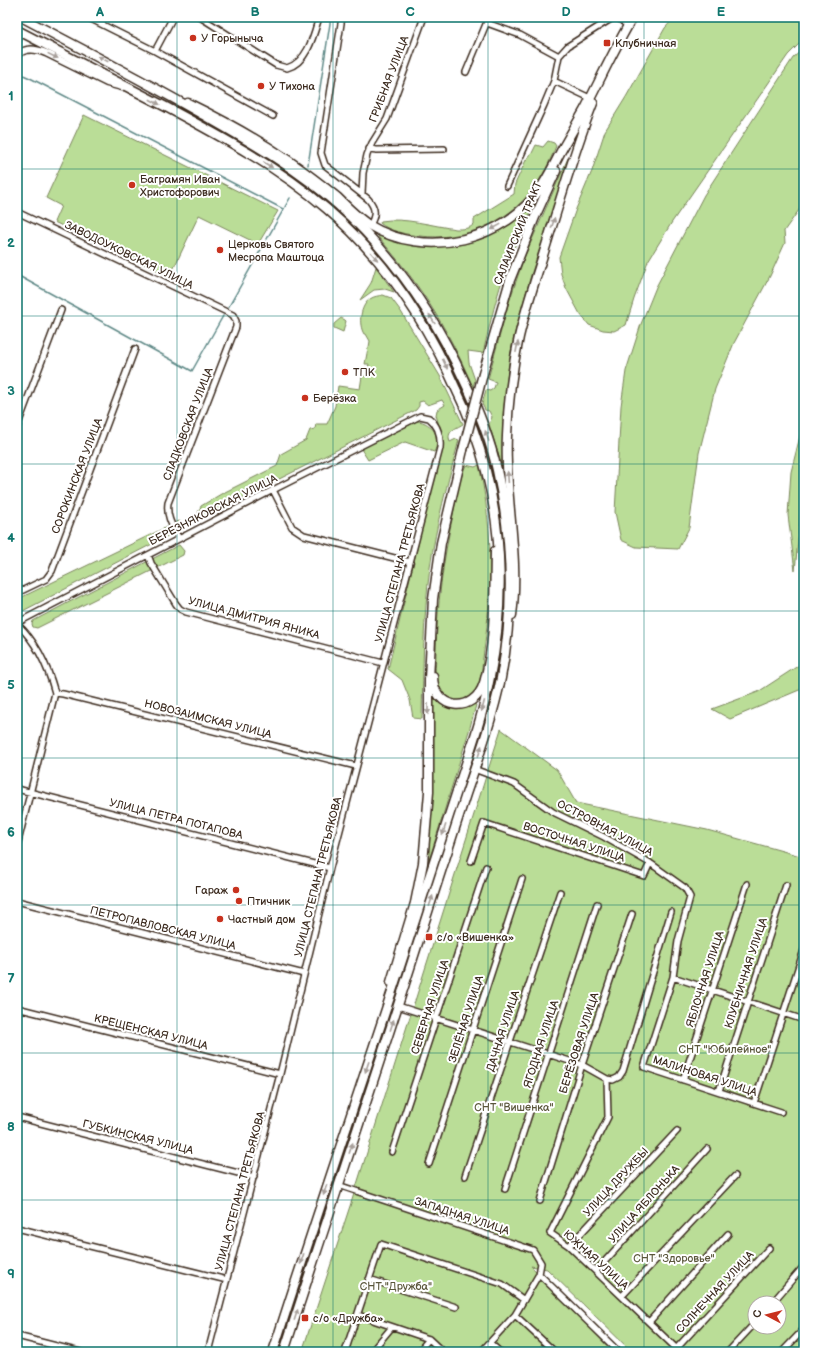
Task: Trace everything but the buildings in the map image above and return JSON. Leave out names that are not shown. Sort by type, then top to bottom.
[{"type":"main road","points":[[273,1352],[473,740],[488,687],[494,654],[498,616],[499,560],[496,528],[486,470],[474,431],[463,403],[425,327],[390,276],[373,255],[327,210],[281,174],[226,140],[19,31],[24,18],[205,111],[273,150],[323,186],[370,225],[386,233],[404,239],[435,242],[463,240],[484,233],[496,228],[525,206],[542,186],[633,17]]},
{"type":"main road","points":[[284,1352],[398,1006],[497,695],[514,595],[514,559],[506,454],[508,415],[514,364],[526,309],[555,215],[588,117],[612,54]]},
{"type":"main road","points":[[137,77],[252,143],[301,175],[334,201],[370,236],[393,263],[420,300],[443,338],[466,383],[482,420],[496,467],[506,517],[509,552],[509,618],[505,655]]},
{"type":"main road","name":"САЛАИРСКИЙ ТРАКТ","points":[[432,614],[441,543],[463,450],[502,305],[519,255],[585,108]]},
{"type":"main road","points":[[432,614],[434,688],[440,698],[448,703],[457,705],[468,702],[477,696],[482,688],[490,652],[493,616],[496,528]]},
{"type":"main road","points":[[379,1030],[398,957],[415,903],[422,863],[429,792],[428,679],[432,614]]},
{"type":"main road","points":[[315,1222],[325,1226]]},
{"type":"street","points":[[87,17],[154,51],[273,116]]},
{"type":"street","points":[[154,51],[173,17]]},
{"type":"street","points":[[200,17],[276,65],[287,68],[296,63],[307,51],[319,17]]},
{"type":"street","points":[[342,17],[321,153],[325,165],[368,199],[374,207],[374,216],[370,225]]},
{"type":"street","name":"ГРИБНАЯ УЛИЦА","points":[[362,194],[361,184],[369,149],[387,119],[424,17]]},
{"type":"street","points":[[466,72],[489,17]]},
{"type":"street","points":[[507,186],[554,81],[559,56],[568,46],[616,17],[628,26]]},
{"type":"street","points":[[487,23],[520,35],[559,56]]},
{"type":"street","points":[[17,41],[19,31]]},
{"type":"street","points":[[17,55],[26,50],[36,50],[46,53],[107,83],[132,90]]},
{"type":"street","points":[[554,81],[590,98]]},
{"type":"street","points":[[369,149],[444,149]]},
{"type":"street","name":"ЗАВОДОУКОВСКАЯ УЛИЦА","points":[[17,212],[233,316]]},
{"type":"street","points":[[17,427],[61,310]]},
{"type":"street","name":"СЛАДКОВСКАЯ УЛИЦА","points":[[179,539],[168,516],[168,503],[236,327],[236,321],[233,316]]},
{"type":"street","name":"СОРОКИНСКАЯ УЛИЦА","points":[[17,593],[46,579],[52,571],[135,349]]},
{"type":"street","name":"БЕРЕЗНЯКОВСКАЯ УЛИЦА","points":[[17,624],[273,490],[420,416]]},
{"type":"street","name":"УЛИЦА СТЕПАНА ТРЕТЬЯКОВА","points":[[208,1352],[254,1177],[356,766],[440,444],[439,434],[433,421],[425,416],[420,416]]},
{"type":"street","points":[[273,490],[292,527],[304,535],[410,562]]},
{"type":"street","name":"УЛИЦА ДМИТРИЯ ЯНИКА","points":[[148,555],[151,563],[172,598],[180,608],[186,612],[383,663]]},
{"type":"street","points":[[17,624],[27,634],[36,647],[51,679],[55,693],[17,846]]},
{"type":"street","name":"НОВОЗАИМСКАЯ УЛИЦА","points":[[55,693],[356,766]]},
{"type":"street","name":"ОСТРОВНАЯ УЛИЦА","points":[[474,769],[514,784],[566,820],[604,837],[650,863],[685,888],[690,897],[678,941],[673,977]]},
{"type":"street","name":"УЛИЦА ПЕТРА ПОТАПОВА","points":[[17,789],[330,868]]},
{"type":"street","name":"ВОСТОЧНАЯ УЛИЦА","points":[[471,861],[484,823],[644,876],[650,863]]},
{"type":"street","name":"СЕВЕРНАЯ УЛИЦА","points":[[392,1152],[486,867]]},
{"type":"street","name":"ЗЕЛЁНАЯ УЛИЦА","points":[[428,1164],[522,879]]},
{"type":"street","name":"ЯБЛОЧНАЯ УЛИЦА","points":[[683,1080],[747,884]]},
{"type":"street","name":"КЛУБНИЧНАЯ УЛИЦА","points":[[719,1091],[786,885]]},
{"type":"street","name":"ДАЧНАЯ УЛИЦА","points":[[465,1176],[560,892]]},
{"type":"street","name":"ПЕТРОПАВЛОВСКАЯ УЛИЦА","points":[[17,901],[304,974]]},
{"type":"street","name":"ЯГОДНАЯ УЛИЦА","points":[[505,1189],[596,904]]},
{"type":"street","points":[[398,1006],[582,1066],[607,1079],[613,1080],[619,1077],[624,1071],[671,912]]},
{"type":"street","name":"БЕРЁЗОВАЯ УЛИЦА","points":[[540,1201],[582,1066],[632,914]]},
{"type":"street","points":[[754,1103],[804,950]]},
{"type":"street","points":[[673,977],[804,1020]]},
{"type":"street","name":"МАЛИНОВАЯ УЛИЦА","points":[[673,977],[644,1067],[781,1112]]},
{"type":"street","name":"КРЕЩЕНСКАЯ УЛИЦА","points":[[17,1008],[280,1074]]},
{"type":"street","name":"ЮЖНАЯ УЛИЦА","points":[[607,1079],[608,1117],[550,1233],[570,1246],[678,1350]]},
{"type":"street","name":"ГУБКИНСКАЯ УЛИЦА","points":[[17,1117],[254,1177]]},
{"type":"street","name":"УЛИЦА ДРУЖБЫ","points":[[570,1246],[677,1131]]},
{"type":"street","name":"УЛИЦА ЯБЛОНЬКА","points":[[596,1271],[707,1149]]},
{"type":"street","points":[[622,1296],[735,1176]]},
{"type":"street","name":"ЗАПАДНАЯ УЛИЦА","points":[[338,1185],[533,1250],[541,1263],[539,1274]]},
{"type":"street","points":[[17,1228],[227,1280]]},
{"type":"street","points":[[649,1322],[728,1234]]},
{"type":"street","points":[[345,1352],[380,1244],[502,1284],[524,1300]]},
{"type":"street","name":"СОЛНЕЧНАЯ УЛИЦА","points":[[678,1350],[768,1248]]},
{"type":"street","points":[[779,1295],[804,1266]]},
{"type":"street","points":[[799,1272],[804,1276]]},
{"type":"street","points":[[481,1352],[515,1315],[539,1274],[619,1352]]},
{"type":"street","points":[[369,1279],[456,1307]]},
{"type":"street","points":[[358,1315],[429,1339],[443,1352]]},
{"type":"street","points":[[515,1315],[555,1352]]},
{"type":"street","points":[[371,1352],[392,1326]]},
{"type":"street","points":[[782,1352],[804,1329]]},
{"type":"street","points":[[728,1352],[747,1332]]},
{"type":"street","points":[[17,1336],[80,1352]]},
{"type":"street","points":[[418,1352],[429,1339]]},
{"type":"street","points":[[490,1343],[500,1352]]},
{"type":"green space","points":[[675,17],[804,17],[804,39],[788,55],[672,222],[648,261],[626,325],[614,331],[603,330],[589,325],[580,314],[566,288],[561,274],[559,257],[576,209],[592,171],[605,131],[665,28]]},
{"type":"green space","points":[[804,48],[804,203],[784,231],[785,243],[770,276],[734,343],[715,389],[699,453],[689,528],[678,549],[636,547],[621,540],[615,512],[621,406],[626,371],[641,324],[656,287],[704,195],[793,58]]},
{"type":"green space","points":[[84,115],[278,211],[258,244],[199,215],[170,276],[54,222],[61,206],[46,198]]},
{"type":"green space","points":[[548,141],[554,143],[556,146],[546,168],[533,189],[510,212],[483,228],[468,233],[436,237],[405,234],[388,228],[380,223],[381,221],[399,220],[456,229],[470,227],[474,224],[474,219],[514,194],[515,184],[526,160],[536,145],[543,147]]},
{"type":"green space","points":[[568,158],[569,159],[531,275],[514,336],[509,362],[503,415],[502,467],[489,424],[492,417],[489,411],[485,410],[482,404],[486,390],[490,391],[494,388],[496,382],[488,379],[508,305],[524,258]]},
{"type":"green space","points":[[536,201],[507,266],[483,353],[468,351],[469,363],[475,380],[473,387],[454,346],[432,308],[408,273],[377,234],[400,242],[422,246],[441,247],[458,245],[476,241],[492,234],[522,214]]},
{"type":"green space","points":[[376,267],[394,292],[385,289],[374,290],[360,300],[371,283]]},
{"type":"green space","points":[[383,295],[391,298],[400,310],[440,376],[463,424],[452,431],[449,435],[450,442],[456,439],[459,440],[439,519],[430,568],[423,662],[422,719],[413,718],[410,700],[402,680],[388,669],[426,511],[443,448],[442,436],[436,415],[437,410],[445,405],[442,400],[428,405],[423,401],[419,402],[419,406],[416,410],[204,517],[198,513],[201,506],[221,494],[277,466],[281,454],[306,440],[310,430],[315,429],[316,424],[327,424],[335,406],[338,386],[360,389],[362,376],[366,376],[369,364],[365,364],[370,341],[362,330],[361,315],[364,306],[370,299]]},
{"type":"green space","points":[[341,318],[346,321],[343,332],[334,328],[334,324]]},
{"type":"green space","points":[[417,421],[428,424],[432,428],[437,442],[434,452],[405,442],[368,460],[361,449]]},
{"type":"green space","points":[[804,426],[804,499],[802,499],[795,571],[788,515],[791,472]]},
{"type":"green space","points":[[466,465],[475,467],[479,465],[481,473],[489,531],[490,579],[487,627],[482,671],[479,683],[473,695],[461,701],[454,701],[440,692],[436,683],[435,667],[439,601],[443,566],[458,490]]},
{"type":"green space","points":[[179,521],[183,524],[183,528],[17,614],[18,599]]},
{"type":"green space","points":[[179,545],[184,551],[183,555],[37,628],[33,627],[33,621]]},
{"type":"green space","points":[[804,662],[804,688],[730,719],[712,709],[758,692]]},
{"type":"green space","points":[[433,698],[443,705],[457,709],[462,709],[474,704],[476,705],[426,870],[431,808]]},
{"type":"green space","points":[[501,729],[557,770],[576,803],[707,830],[804,857],[804,1352],[632,1352],[547,1269],[531,1266],[613,1352],[302,1352],[352,1200]]},
{"type":"waterway","points":[[308,165],[331,17]]},
{"type":"waterway","points":[[17,83],[21,74],[30,78],[283,209]]},
{"type":"waterway","points":[[228,308],[290,198]]},
{"type":"waterway","points":[[17,275],[192,371],[223,316]]},
{"type":"place","name":"У Горыныча","points":[[193,38]]},
{"type":"place","name":"Клубничная","points":[[607,43]]},
{"type":"place","name":"У Тихона","points":[[261,86]]},
{"type":"place","name":"Баграмян Иван Христофорович","points":[[132,185]]},
{"type":"place","name":"Церковь Святого Месропа Маштоца","points":[[220,250]]},
{"type":"place","name":"ТПК","points":[[345,372]]},
{"type":"place","name":"Берёзка","points":[[305,398]]},
{"type":"place","name":"Гараж","points":[[236,890]]},
{"type":"place","name":"Птичник","points":[[239,901]]},
{"type":"place","name":"Частный дом","points":[[220,919]]},
{"type":"place","name":"с/о «Вишенка»","points":[[429,937]]},
{"type":"place","name":"с/о «Дружба»","points":[[305,1318]]},
{"type":"park label","name":"СНТ \"Юбилейное\"","points":[[725,1049]]},
{"type":"park label","name":"СНТ \"Вишенка\"","points":[[514,1107]]},
{"type":"park label","name":"СНТ \"Здоровье\"","points":[[674,1258]]},
{"type":"park label","name":"СНТ \"Дружба\"","points":[[396,1286]]}]
